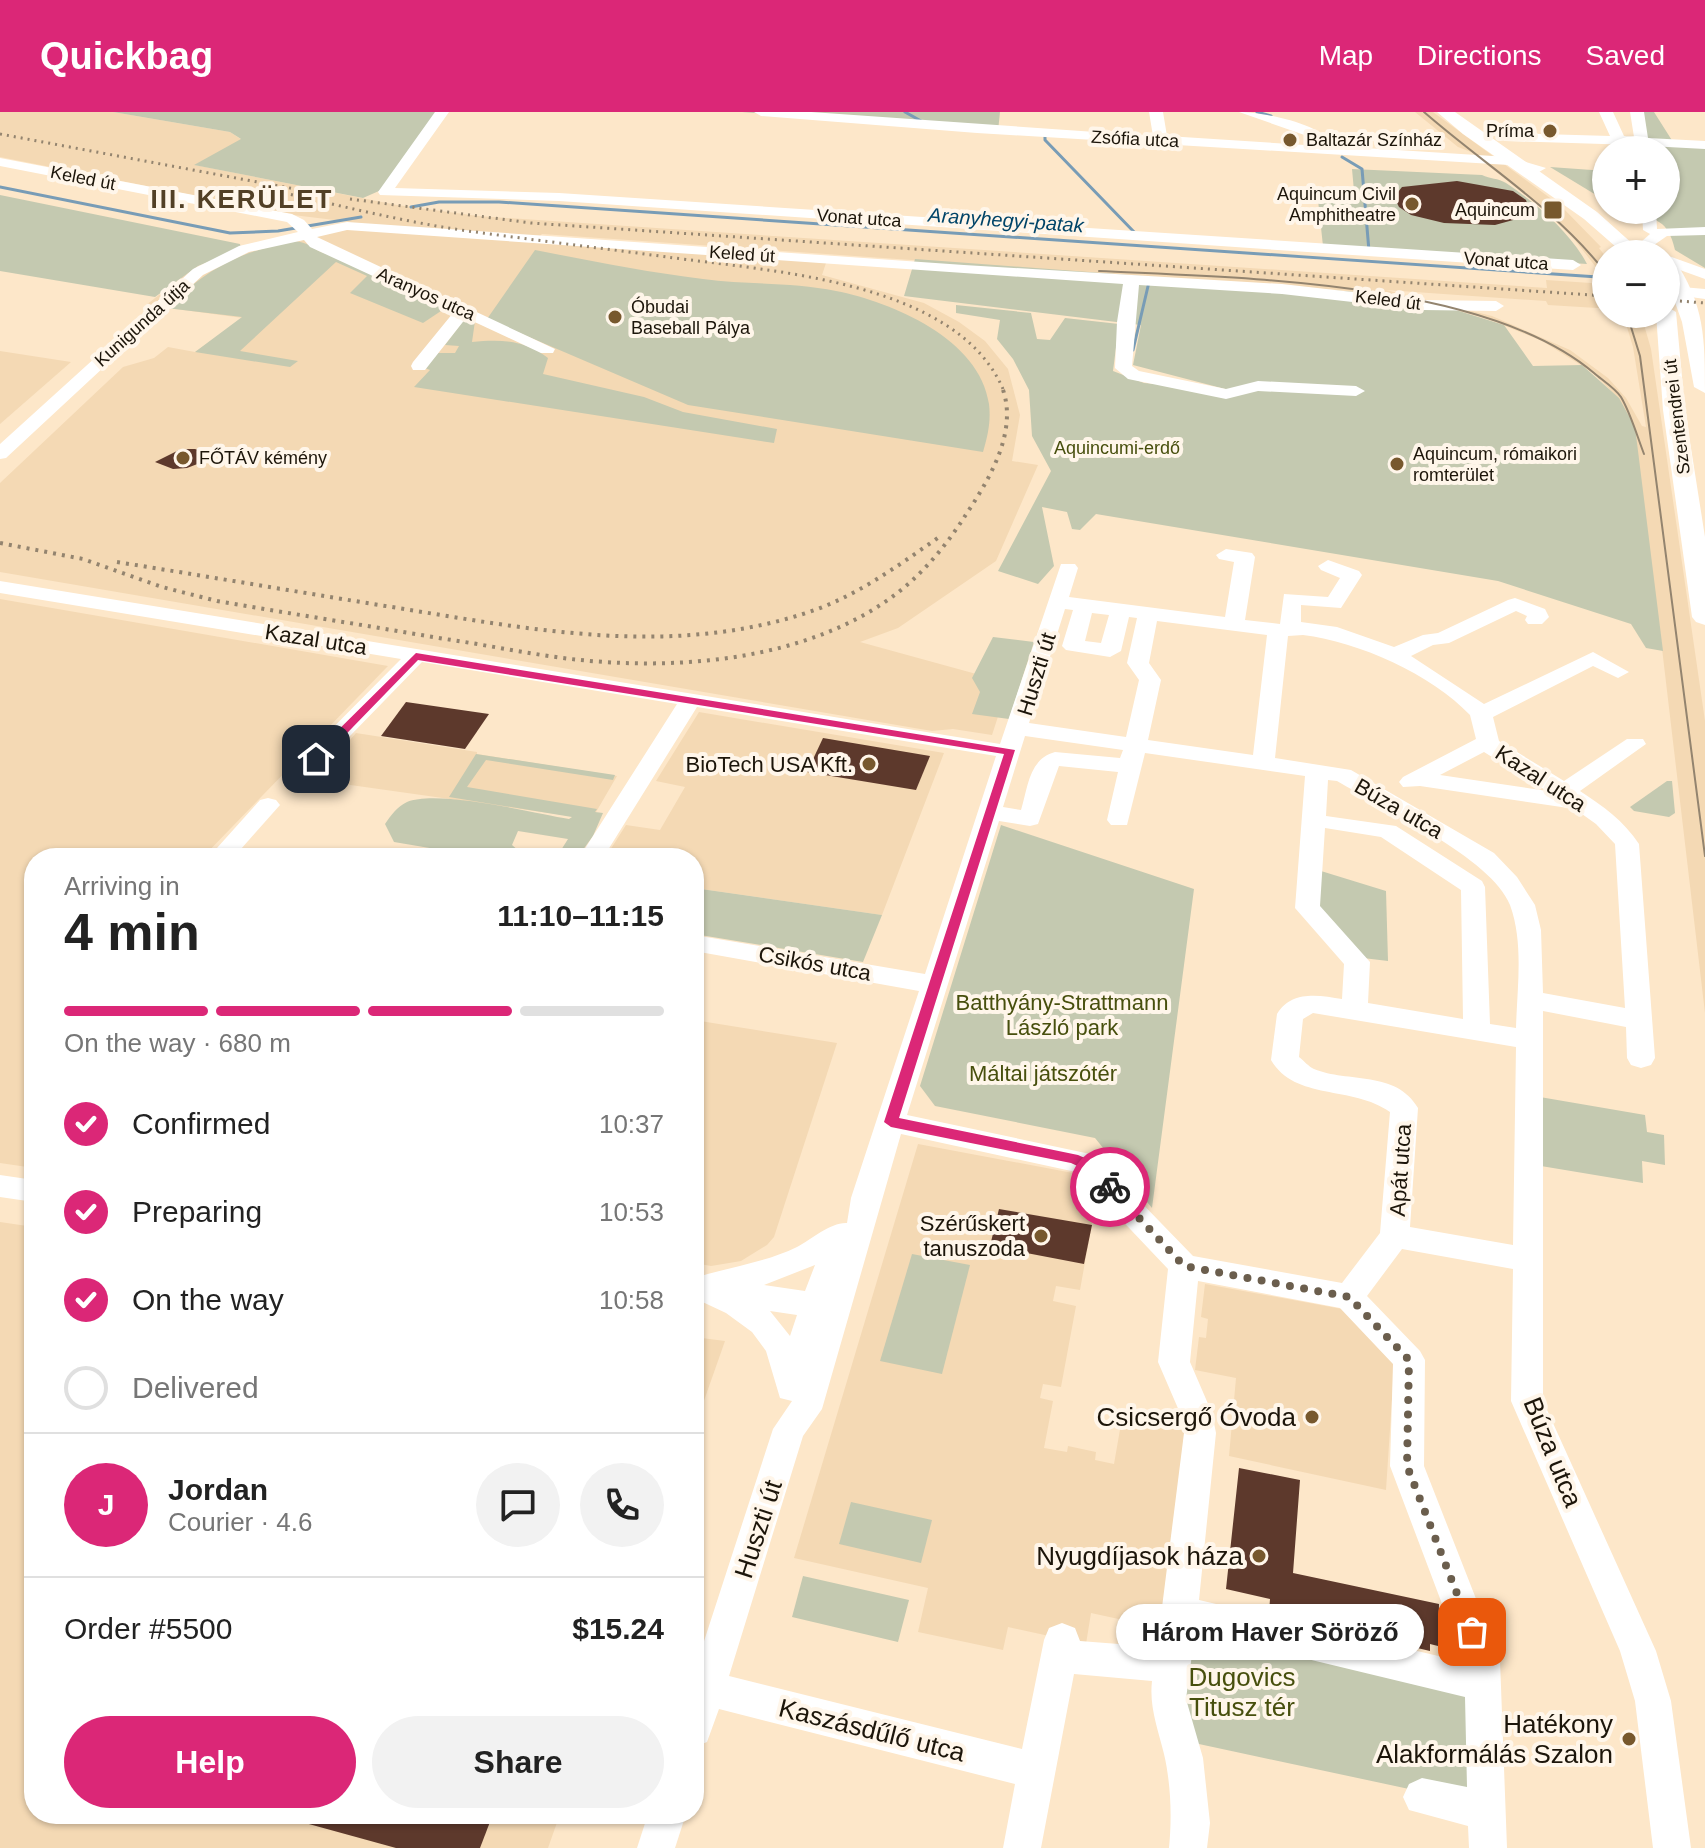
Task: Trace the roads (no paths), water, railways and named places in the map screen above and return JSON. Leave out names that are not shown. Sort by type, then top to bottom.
[{"type":"main road","points":[[1445,112],[1592,200]]},
{"type":"main road","points":[[1463,112],[1592,216],[1638,240]]},
{"type":"main road","points":[[1624,224],[1642,240]]},
{"type":"main road","name":"Szentendrei út","points":[[1680,290],[1699,325],[1705,387]]},
{"type":"main road","name":"Szentendrei út","points":[[1667,328],[1674,410],[1705,617]]},
{"type":"street","name":"Vonat utca","points":[[442,112],[385,192],[559,197],[1573,265]]},
{"type":"street","name":"Zsófia utca","points":[[761,112],[998,131],[1328,151],[1508,149],[1592,142]]},
{"type":"street","points":[[998,131],[1000,112]]},
{"type":"street","points":[[1156,112],[1161,141]]},
{"type":"street","points":[[1246,112],[1318,135],[1325,141],[1328,151]]},
{"type":"street","points":[[1606,112],[1617,136]]},
{"type":"street","points":[[1637,112],[1641,136]]},
{"type":"street","points":[[1318,135],[1324,130],[1324,121]]},
{"type":"street","name":"Zsófia utca","points":[[1680,145],[1705,145]]},
{"type":"street","name":"Keled út","points":[[0,162],[287,217],[305,229],[356,226],[1326,293],[1423,305],[1496,306]]},
{"type":"street","name":"Aranyos utca","points":[[305,229],[315,244],[547,349]]},
{"type":"street","name":"Kunigunda útja","points":[[0,454],[198,272],[237,252],[305,229]]},
{"type":"street","points":[[1654,240],[1663,232],[1705,231]]},
{"type":"street","points":[[1680,274],[1704,273]]},
{"type":"street","points":[[1680,279],[1705,294]]},
{"type":"street","points":[[1144,280],[1125,322],[1123,368],[1134,375],[1226,394],[1258,386],[1356,391]]},
{"type":"street","points":[[419,366],[464,310]]},
{"type":"street","points":[[1226,555],[1245,557],[1234,624]]},
{"type":"street","points":[[1263,763],[1291,598],[1334,604],[1352,575],[1328,566]]},
{"type":"street","name":"Huszti út","points":[[791,1385],[822,1319],[844,1282],[866,1198],[1068,568]]},
{"type":"street","name":"Kazal utca","points":[[0,587],[691,700],[1015,740]]},
{"type":"street","points":[[1058,602],[1347,635],[1392,656],[1463,698],[1481,714],[1593,658],[1618,672]]},
{"type":"street","points":[[1392,656],[1430,639],[1442,639],[1515,604],[1538,613],[1539,617],[1535,620]]},
{"type":"street","points":[[1084,606],[1073,646],[1110,651],[1120,610]]},
{"type":"street","points":[[1119,820],[1150,680],[1138,663],[1148,614]]},
{"type":"street","points":[[303,771],[416,656]]},
{"type":"street","points":[[597,848],[691,700]]},
{"type":"street","name":"Kazal utca","points":[[1481,714],[1488,744],[1618,828],[1627,844],[1641,1058]]},
{"type":"street","name":"Búza utca","points":[[1015,740],[1263,763],[1343,775],[1485,858],[1508,882],[1527,911],[1530,1000],[1527,1401],[1638,1651],[1656,1716],[1672,1848]]},
{"type":"street","points":[[1383,797],[1488,744]]},
{"type":"street","points":[[1417,779],[1550,801],[1570,797],[1635,744]]},
{"type":"street","points":[[991,812],[1030,819],[1046,764],[1055,759],[1122,765],[1134,753]]},
{"type":"street","points":[[1317,771],[1307,908],[1357,962],[1355,1010],[1529,1040]]},
{"type":"street","points":[[229,848],[268,805]]},
{"type":"street","points":[[1330,822],[1388,831],[1473,887],[1508,882]]},
{"type":"street","points":[[1473,887],[1477,1031]]},
{"type":"street","name":"Csikós utca","points":[[704,945],[935,985]]},
{"type":"street","points":[[1530,1000],[1639,1020]]},
{"type":"street","name":"Apát utca","points":[[1349,1297],[1395,1236],[1404,1108],[1380,1091],[1305,1077],[1285,1060],[1290,1014],[1309,1003],[1355,1010]]},
{"type":"street","points":[[891,1122],[1085,1163],[1182,1279],[1349,1297],[1409,1360],[1407,1466],[1482,1660],[1488,1830],[1422,1797]]},
{"type":"street","points":[[0,1186],[24,1190]]},
{"type":"street","points":[[704,1289],[822,1319],[841,1236],[866,1198]]},
{"type":"street","points":[[704,1286],[740,1281],[784,1268],[813,1255],[841,1236]]},
{"type":"street","points":[[1395,1236],[1528,1260]]},
{"type":"street","points":[[1182,1279],[1174,1362],[1196,1413],[1200,1433],[1181,1612],[1168,1699],[1184,1758],[1191,1823],[1188,1848]]},
{"type":"street","points":[[704,1290],[740,1305],[765,1323],[777,1342],[791,1385],[789,1429]]},
{"type":"street","name":"Huszti út","points":[[704,1697],[789,1429],[806,1409],[822,1319]]},
{"type":"street","points":[[1181,1612],[1484,1684]]},
{"type":"street","points":[[1022,1848],[1060,1648],[1103,1659],[1171,1665]]},
{"type":"street","name":"Kaszásdűlő utca","points":[[707,1688],[1037,1771]]},
{"type":"street","points":[[656,1848],[664,1824]]},
{"type":"waterway","points":[[905,112],[921,121]]},
{"type":"waterway","points":[[1257,112],[1271,116]]},
{"type":"waterway","points":[[1045,136],[1045,140],[1136,234]]},
{"type":"waterway","points":[[1342,157],[1362,169],[1369,251]]},
{"type":"waterway","name":"Aranyhegyi-patak","points":[[0,187],[230,233],[278,231],[361,217]]},
{"type":"waterway","name":"Aranyhegyi-patak","points":[[411,207],[439,202],[499,202],[1592,277]]},
{"type":"waterway","points":[[1133,350],[1149,282]]},
{"type":"tram line","points":[[1424,112],[1542,208],[1592,257]]},
{"type":"tram line","points":[[1099,271],[1220,277],[1358,290],[1426,302],[1490,319],[1547,342],[1612,387],[1625,404],[1644,454]]},
{"type":"tram line","points":[[1631,328],[1640,356],[1705,856]]},
{"type":"railway","points":[[0,134],[295,189]]},
{"type":"railway","points":[[284,193],[445,227],[756,268],[855,287],[903,303],[945,324],[979,353],[1002,388]]},
{"type":"railway","points":[[350,199],[531,223],[1592,295]]},
{"type":"railway","points":[[1680,301],[1705,303]]},
{"type":"railway","points":[[0,543],[83,559],[162,587],[217,601],[540,655],[653,663],[696,662],[738,656],[779,648],[857,619],[903,589],[923,570],[965,516],[992,471],[1007,421],[1002,388]]},
{"type":"railway","points":[[117,562],[500,624],[551,631],[653,637],[704,634],[755,626],[806,613],[860,589],[942,535]]},
{"type":"place","name":"Príma","points":[[1550,131]]},
{"type":"place","name":"Baltazár Színház","points":[[1290,140]]},
{"type":"place","name":"Aquincum Civil Amphitheatre","points":[[1412,204]]},
{"type":"place","name":"Aquincum","points":[[1553,210]]},
{"type":"place","name":"Óbudai Baseball Pálya","points":[[615,317]]},
{"type":"place","name":"FŐTÁV kémény","points":[[183,458]]},
{"type":"place","name":"Aquincum, rómaikori romterület","points":[[1397,464]]},
{"type":"place","name":"BioTech USA Kft.","points":[[869,764]]},
{"type":"place","name":"Szérűskert tanuszoda","points":[[1041,1236]]},
{"type":"place","name":"Csicsergő Óvoda","points":[[1312,1417]]},
{"type":"place","name":"Nyugdíjasok háza","points":[[1259,1556]]},
{"type":"place","name":"Három Haver Söröző","points":[[1472,1632]]},
{"type":"place","name":"Hatékony Alakformálás Szalon","points":[[1629,1739]]},
{"type":"district","name":"III. KERÜLET","points":[[242,199]]},
{"type":"park label","name":"Aquincumi-erdő","points":[[1117,448]]},
{"type":"park label","name":"Batthyány-Strattmann László park","points":[[1062,1014]]},
{"type":"park label","name":"Máltai játszótér","points":[[1043,1073]]},
{"type":"park label","name":"Dugovics Titusz tér","points":[[1242,1692]]}]
